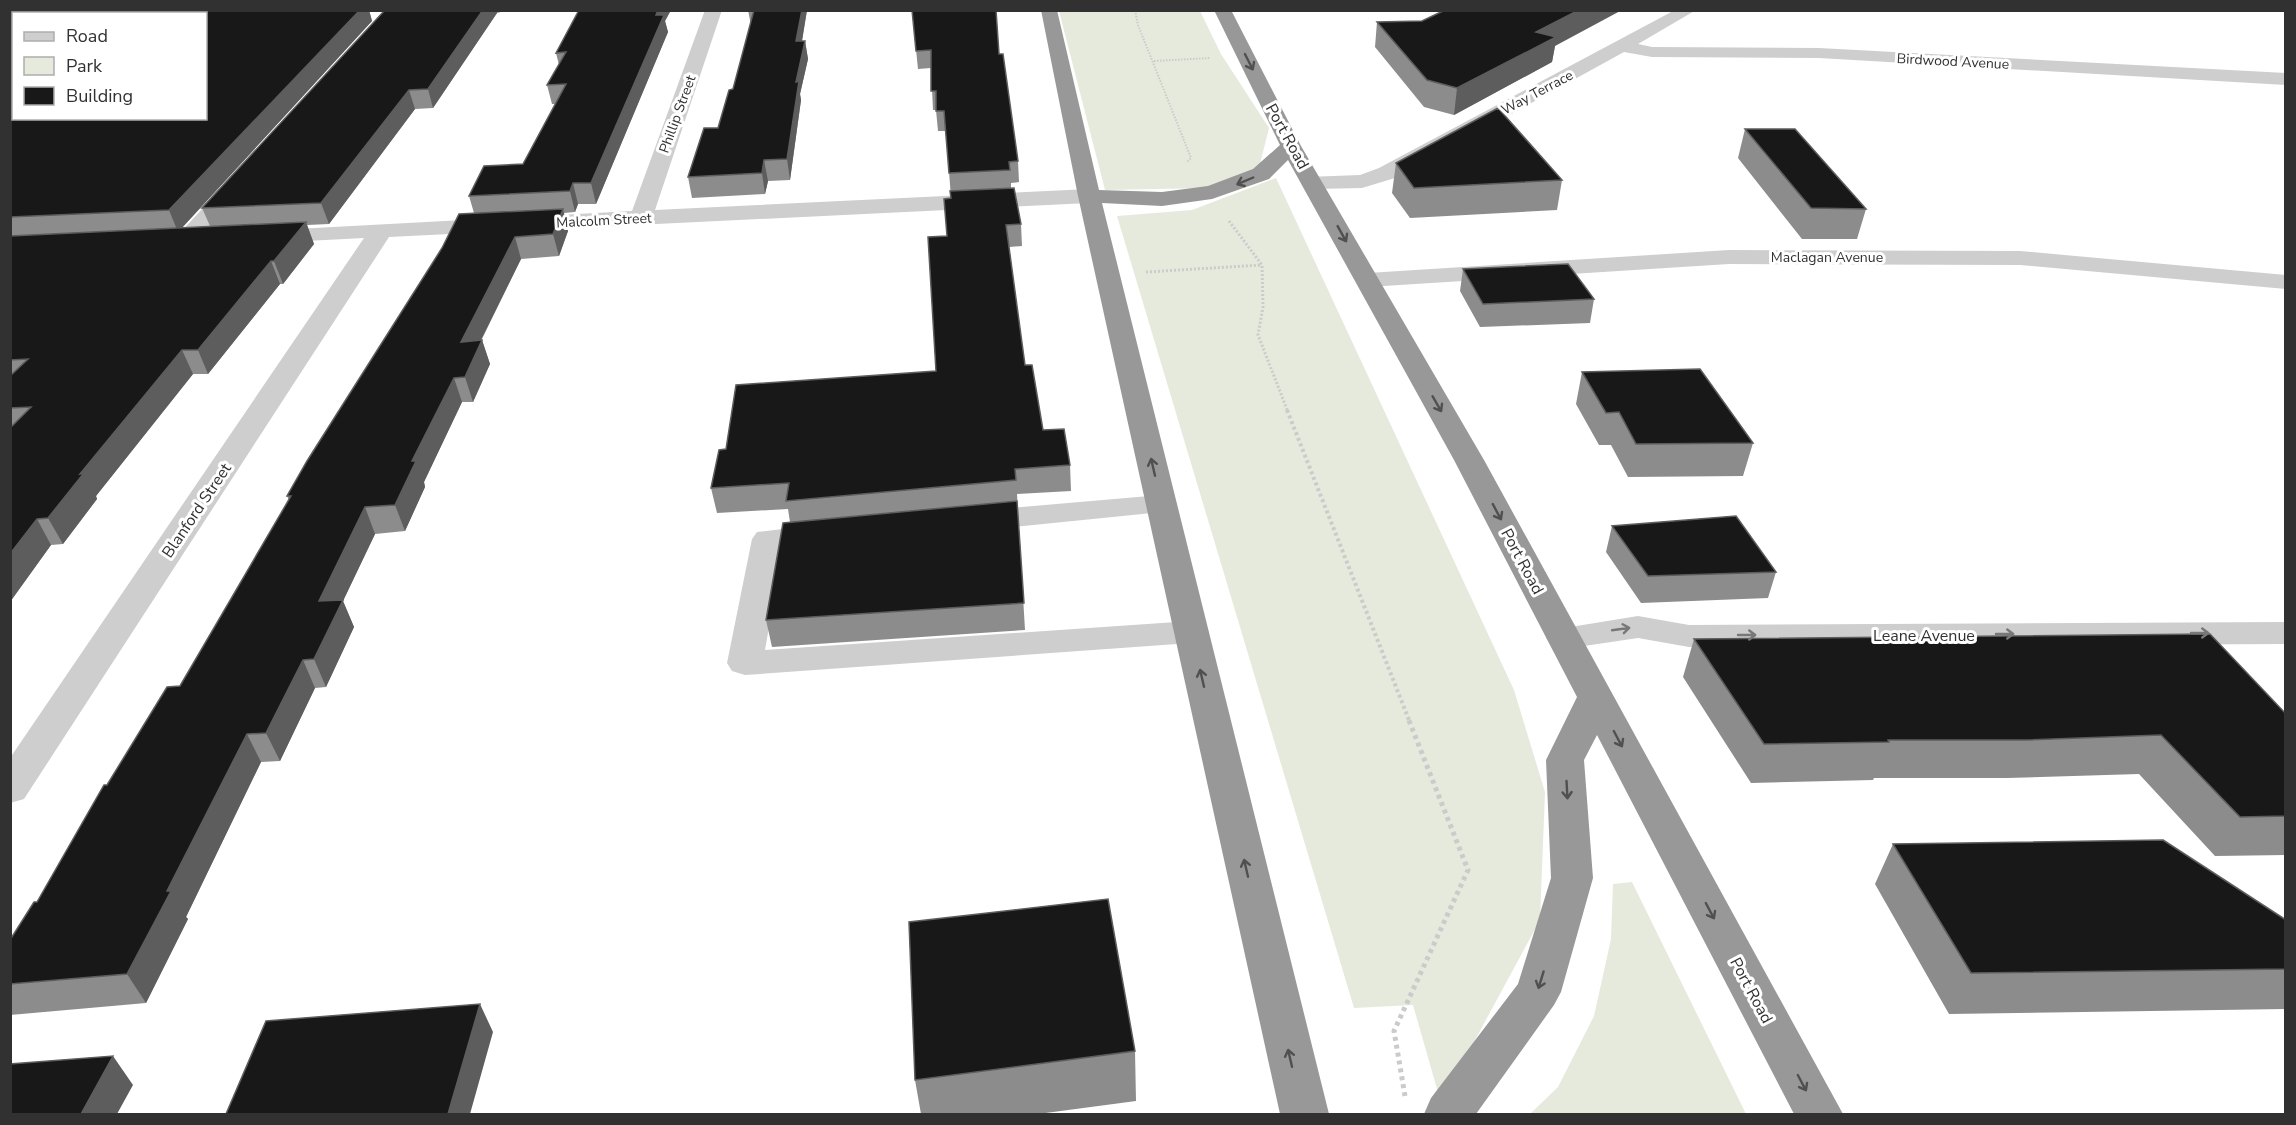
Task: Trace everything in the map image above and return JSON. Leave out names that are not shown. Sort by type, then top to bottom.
[{"type":"highway","points":[[1048,10],[1089,196],[1304,1114]]},
{"type":"highway","name":"Port Road","points":[[1222,10],[1292,146],[1469,460],[1819,1114]]},
{"type":"highway","points":[[1089,196],[1162,199],[1212,192],[1261,174],[1292,146]]},
{"type":"highway","points":[[1448,1114],[1538,992],[1572,878],[1565,760],[1596,697]]},
{"type":"street","name":"Phillip Street","points":[[641,218],[714,10]]},
{"type":"street","name":"Way Terrace","points":[[1314,182],[1362,181],[1386,173],[1688,10]]},
{"type":"street","name":"Birdwood Avenue","points":[[1622,46],[1652,52],[1819,53],[2286,79]]},
{"type":"street","points":[[186,240],[251,170]]},
{"type":"street","name":"Malcolm Street","points":[[244,237],[1089,196]]},
{"type":"street","name":"Blanford Street","points":[[10,789],[381,231]]},
{"type":"street","points":[[163,241],[221,238]]},
{"type":"street","name":"Maclagan Avenue","points":[[1368,280],[1741,257],[2020,258],[2286,282]]},
{"type":"street","points":[[943,524],[1161,504]]},
{"type":"street","points":[[850,532],[768,539],[745,663],[1191,632]]},
{"type":"street","name":"Leane Avenue","points":[[1564,638],[1638,627],[1689,636],[2286,633]]},
{"type":"path","points":[[1135,10],[1138,26],[1154,61],[1191,158],[1183,166]]},
{"type":"path","points":[[1154,61],[1219,58]]},
{"type":"path","points":[[1228,219],[1262,265],[1263,307],[1258,335],[1468,870],[1394,1031],[1402,1092],[1407,1099]]},
{"type":"path","points":[[1139,272],[1262,265]]},
{"type":"green space","points":[[1059,11],[1200,11],[1221,54],[1269,128],[1259,168],[1210,188],[1105,190]]},
{"type":"green space","points":[[1276,178],[1514,690],[1545,792],[1540,920],[1441,1103],[1413,1005],[1354,1008],[1117,216],[1192,210]]},
{"type":"green space","points":[[1632,882],[1746,1114],[1530,1114],[1558,1087],[1594,1016],[1611,939],[1613,884]]},
{"type":"building","points":[[179,10],[360,10],[169,210],[10,217],[10,120],[12,119],[207,120],[207,12],[176,12]]},
{"type":"building","points":[[385,10],[483,10],[428,89],[409,90],[321,203],[202,208]]},
{"type":"building","points":[[579,10],[658,10],[656,15],[664,15],[591,183],[573,183],[570,191],[469,196],[484,166],[523,164],[566,84],[547,85],[566,52],[556,53]]},
{"type":"building","points":[[754,10],[802,10],[796,41],[805,41],[796,82],[799,81],[787,159],[764,160],[762,173],[688,177],[704,128],[718,128],[729,90],[733,89]]},
{"type":"building","points":[[912,10],[996,10],[999,54],[1003,54],[1018,161],[1009,162],[1010,170],[949,173],[944,111],[936,111],[936,91],[931,91],[931,50],[916,51]]},
{"type":"building","points":[[1445,10],[1579,10],[1536,32],[1556,37],[1457,88],[1427,80],[1377,22],[1422,21]]},
{"type":"building","points":[[1498,108],[1562,180],[1414,188],[1396,163]]},
{"type":"building","points":[[1745,129],[1795,129],[1866,209],[1811,208]]},
{"type":"building","points":[[1014,188],[1021,224],[1006,225],[1025,365],[1032,365],[1043,430],[1064,429],[1070,465],[1015,469],[1016,480],[786,501],[789,483],[711,488],[719,450],[726,449],[736,385],[936,371],[928,237],[947,236],[944,199],[951,198],[950,191]]},
{"type":"building","points":[[563,209],[553,234],[515,237],[461,342],[482,340],[465,377],[454,378],[412,461],[416,461],[395,505],[365,507],[319,601],[343,600],[314,659],[303,660],[266,733],[247,734],[167,891],[171,891],[127,974],[10,984],[10,940],[34,902],[37,902],[104,785],[107,785],[167,687],[180,686],[291,496],[287,496],[307,461],[442,248],[459,214]]},
{"type":"building","points":[[306,222],[198,350],[182,350],[80,474],[84,473],[48,518],[37,519],[10,554],[10,428],[31,407],[10,408],[10,376],[28,359],[10,360],[10,236]]},
{"type":"building","points":[[1568,264],[1594,299],[1483,304],[1463,269]]},
{"type":"building","points":[[1700,369],[1753,443],[1636,444],[1619,412],[1606,413],[1582,372]]},
{"type":"building","points":[[1017,501],[1024,603],[766,620],[783,523]]},
{"type":"building","points":[[1736,516],[1776,572],[1648,576],[1612,526]]},
{"type":"building","points":[[2210,634],[2286,714],[2286,816],[2240,817],[2161,735],[2026,740],[1888,740],[1889,742],[1764,744],[1694,639]]},
{"type":"building","points":[[2163,840],[2286,920],[2286,969],[1971,973],[1893,844]]},
{"type":"building","points":[[1108,899],[1135,1051],[915,1080],[909,922]]},
{"type":"building","points":[[480,1004],[448,1114],[226,1114],[266,1021]]},
{"type":"building","points":[[113,1056],[81,1114],[10,1114],[10,1064]]}]
